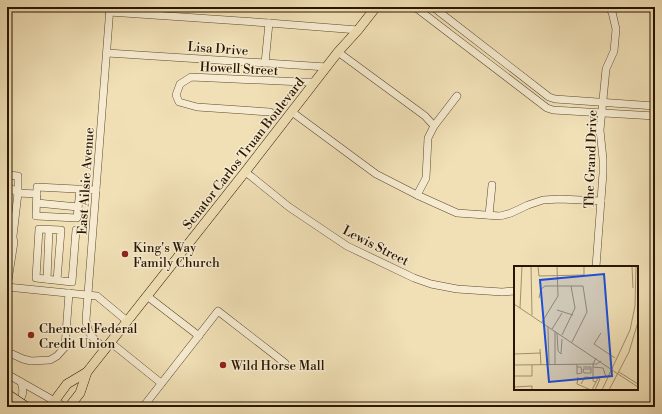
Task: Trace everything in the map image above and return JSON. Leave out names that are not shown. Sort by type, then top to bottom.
[{"type":"highway","points":[[7,395],[25,407]]},
{"type":"main road","name":"Senator Carlos Truan Boulevard","points":[[53,404],[67,384],[86,372],[108,346],[338,52],[376,7]]},
{"type":"main road","name":"Senator Carlos Truan Boulevard","points":[[69,407],[80,393],[86,372]]},
{"type":"street","points":[[415,7],[547,108],[553,110],[655,116]]},
{"type":"street","points":[[433,7],[548,97],[555,99],[655,106]]},
{"type":"street","name":"The Grand Drive","points":[[596,266],[603,159],[600,130],[604,102],[606,69],[614,51],[616,29],[612,12],[608,7]]},
{"type":"street","points":[[109,10],[358,30]]},
{"type":"street","name":"East Ailsie Avenue","points":[[109,10],[86,320],[90,335],[161,383]]},
{"type":"street","points":[[265,63],[269,23]]},
{"type":"street","points":[[457,39],[464,31]]},
{"type":"street","points":[[338,52],[425,116],[434,126]]},
{"type":"street","name":"Lisa Drive","points":[[107,53],[327,67]]},
{"type":"street","name":"Howell Street","points":[[270,112],[197,107],[179,102],[176,95],[180,84],[192,77],[315,82]]},
{"type":"street","points":[[520,87],[526,80]]},
{"type":"street","points":[[417,195],[426,178],[428,138],[434,126],[458,96]]},
{"type":"street","points":[[292,112],[376,174],[457,213],[500,216],[543,200],[560,199],[601,201]]},
{"type":"street","name":"Lewis Street","points":[[245,172],[289,207],[347,246],[414,278],[431,284],[457,289],[502,292],[514,291]]},
{"type":"street","points":[[7,298],[18,192],[18,176],[8,176]]},
{"type":"street","points":[[489,215],[492,185]]},
{"type":"street","points":[[7,186],[18,192],[37,194]]},
{"type":"street","points":[[80,189],[77,218],[36,216],[37,186],[96,190]]},
{"type":"street","points":[[37,203],[78,207]]},
{"type":"street","points":[[47,279],[52,230],[55,217]]},
{"type":"street","points":[[57,280],[61,230],[39,229],[36,278],[72,282],[76,230]]},
{"type":"street","points":[[7,231],[13,236]]},
{"type":"street","points":[[7,287],[97,296],[127,321]]},
{"type":"street","points":[[7,355],[12,354],[23,359],[31,360],[50,360],[57,356],[65,347],[69,293]]},
{"type":"street","points":[[147,296],[199,336]]},
{"type":"street","points":[[143,407],[218,311],[285,363]]},
{"type":"street","points":[[7,374],[53,404],[65,407]]},
{"type":"street","points":[[15,407],[22,397],[23,389],[21,382]]},
{"type":"place","name":"King's Way Family Church","points":[[125,254]]},
{"type":"place","name":"Chemcel Federal Credit Union","points":[[31,335]]},
{"type":"place","name":"Wild Horse Mall","points":[[223,365]]}]
